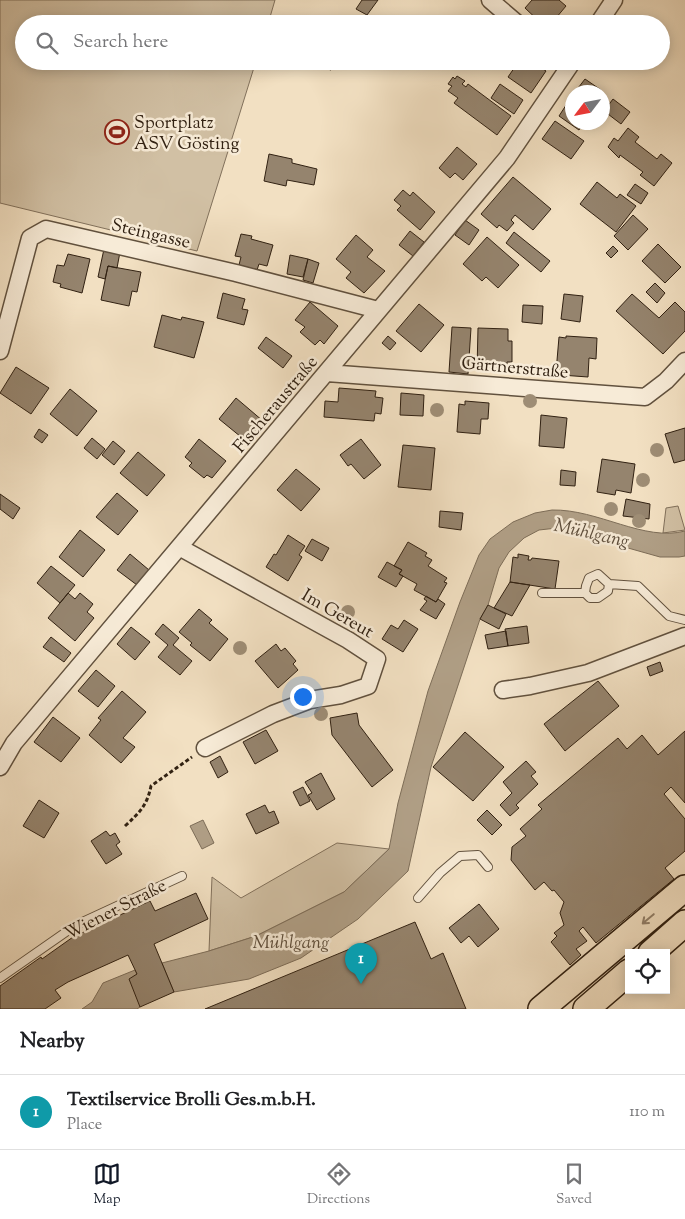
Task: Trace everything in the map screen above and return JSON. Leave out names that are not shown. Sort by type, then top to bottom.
[{"type":"main road","points":[[578,993],[685,888]]},
{"type":"main road","points":[[656,949],[685,923]]},
{"type":"main road","points":[[541,1009],[625,974]]},
{"type":"street","points":[[490,0],[508,15]]},
{"type":"street","points":[[604,15],[614,0]]},
{"type":"street","name":"Fischeraustraße","points":[[0,766],[14,743],[508,158],[565,70]]},
{"type":"street","name":"Steingasse","points":[[0,351],[30,238],[46,229],[236,273],[378,310]]},
{"type":"street","name":"Gärtnerstraße","points":[[327,373],[645,397],[666,381],[685,361]]},
{"type":"street","name":"Im Gereut","points":[[179,547],[348,640],[377,659],[368,686],[341,695],[310,700],[273,714],[205,748]]},
{"type":"street","points":[[503,690],[588,673],[685,636]]},
{"type":"lane","points":[[585,593],[589,578],[598,574],[610,584],[638,586],[670,616],[685,620]]},
{"type":"lane","points":[[542,592],[585,593],[590,598],[598,598],[608,591],[610,584]]},
{"type":"lane","points":[[418,898],[440,873],[460,856],[478,855],[488,867]]},
{"type":"lane","name":"Wiener Straße","points":[[0,978],[76,925],[182,876]]},
{"type":"path","points":[[125,826],[141,812],[149,798],[151,786],[205,748]]},
{"type":"shaded area","name":"Sportplatz ASV Gösting","points":[[0,0],[275,0],[271,15],[15,15],[15,70],[253,70],[197,251],[0,203]]},
{"type":"shaded area","points":[[678,506],[685,530],[663,533],[666,508]]},
{"type":"shaded area","points":[[337,843],[389,849],[344,892],[256,936],[209,951],[212,877],[241,898]]},
{"type":"water","name":"Mühlgang","points":[[552,510],[586,514],[653,532],[685,531],[685,556],[660,557],[557,528],[539,530],[524,538],[509,552],[499,568],[488,605],[480,619],[431,767],[408,871],[358,919],[301,958],[249,979],[174,992],[162,963],[256,936],[344,892],[389,849],[398,803],[428,691],[479,555],[490,539],[513,522],[535,513]]},
{"type":"water","points":[[203,820],[214,843],[202,849],[190,826]]},
{"type":"water","points":[[135,970],[140,1007],[137,1009],[82,1009],[92,1002],[103,983]]},
{"type":"building","points":[[362,0],[378,0],[367,15],[356,9]]},
{"type":"building","points":[[532,0],[559,0],[566,6],[558,15],[532,15],[525,8]]},
{"type":"building","points":[[513,70],[546,71],[531,93],[508,77]]},
{"type":"building","points":[[457,76],[465,81],[462,84],[466,87],[468,84],[511,116],[497,135],[454,103],[458,98],[448,91],[452,86],[448,84],[453,77],[455,79]]},
{"type":"building","points":[[585,79],[594,85],[580,85]]},
{"type":"building","points":[[500,84],[523,100],[514,114],[491,98]]},
{"type":"building","points":[[613,99],[630,112],[621,124],[610,116],[610,103]]},
{"type":"building","points":[[565,107],[565,120],[559,116]]},
{"type":"building","points":[[555,121],[565,128],[565,130],[568,130],[584,141],[571,159],[542,139]]},
{"type":"building","points":[[628,128],[639,137],[635,142],[657,159],[661,154],[672,163],[654,186],[640,175],[643,172],[620,155],[619,158],[608,147],[614,138],[618,141]]},
{"type":"building","points":[[457,147],[477,164],[463,180],[455,173],[450,178],[439,168]]},
{"type":"building","points":[[269,154],[292,159],[292,163],[317,169],[314,185],[287,180],[286,186],[264,181]]},
{"type":"building","points":[[513,177],[551,209],[533,230],[515,215],[511,220],[514,223],[507,231],[499,225],[497,228],[481,214]]},
{"type":"building","points":[[597,182],[617,198],[620,194],[636,206],[616,232],[580,204]]},
{"type":"building","points":[[635,184],[648,193],[641,204],[627,195]]},
{"type":"building","points":[[403,190],[410,196],[413,192],[435,212],[420,230],[397,210],[401,206],[394,200]]},
{"type":"building","points":[[633,215],[648,229],[628,250],[614,236]]},
{"type":"building","points":[[465,220],[479,230],[469,245],[455,235]]},
{"type":"building","points":[[410,231],[424,242],[413,256],[399,245]]},
{"type":"building","points":[[514,232],[550,261],[541,272],[506,243]]},
{"type":"building","points":[[241,234],[252,236],[251,239],[273,245],[267,266],[259,264],[257,270],[239,265],[241,257],[235,256]]},
{"type":"building","points":[[356,235],[373,250],[367,257],[385,271],[364,293],[346,278],[351,272],[336,259]]},
{"type":"building","points":[[487,237],[519,265],[498,288],[486,277],[482,281],[463,264]]},
{"type":"building","points":[[658,244],[681,267],[665,283],[642,261]]},
{"type":"building","points":[[613,246],[618,251],[611,258],[606,253]]},
{"type":"building","points":[[104,249],[120,252],[117,268],[108,266],[105,279],[98,277]]},
{"type":"building","points":[[68,254],[90,259],[82,293],[60,287],[61,284],[53,282],[57,265],[64,266]]},
{"type":"building","points":[[290,255],[308,259],[303,277],[287,274]]},
{"type":"building","points":[[308,259],[319,263],[313,283],[303,280]]},
{"type":"building","points":[[108,266],[141,272],[137,292],[132,291],[129,306],[101,300]]},
{"type":"building","points":[[655,283],[665,293],[657,303],[646,292]]},
{"type":"building","points":[[223,293],[245,299],[242,309],[248,310],[244,325],[217,318]]},
{"type":"building","points":[[564,294],[583,296],[580,322],[561,319]]},
{"type":"building","points":[[632,294],[659,318],[675,302],[685,312],[685,331],[663,354],[616,311]]},
{"type":"building","points":[[310,302],[338,326],[324,344],[320,340],[315,345],[300,332],[305,327],[295,320]]},
{"type":"building","points":[[419,304],[444,325],[421,352],[396,331]]},
{"type":"building","points":[[523,305],[543,306],[542,324],[522,322]]},
{"type":"building","points":[[162,315],[181,320],[182,317],[204,322],[194,358],[154,347]]},
{"type":"building","points":[[452,327],[471,328],[468,374],[449,372]]},
{"type":"building","points":[[478,328],[508,329],[508,341],[512,341],[512,362],[507,362],[507,371],[477,370]]},
{"type":"building","points":[[388,336],[396,343],[390,350],[382,343]]},
{"type":"building","points":[[566,336],[597,338],[596,359],[589,358],[588,377],[561,375],[562,372],[556,372],[559,337],[566,338]]},
{"type":"building","points":[[266,337],[292,356],[283,368],[258,348]]},
{"type":"building","points":[[16,367],[49,388],[31,414],[0,393]]},
{"type":"building","points":[[339,388],[376,391],[375,397],[383,398],[381,414],[375,413],[374,421],[324,417],[325,401],[338,402]]},
{"type":"building","points":[[70,389],[97,411],[77,436],[50,414]]},
{"type":"building","points":[[401,393],[424,395],[423,416],[400,415]]},
{"type":"building","points":[[236,398],[263,421],[246,441],[219,419]]},
{"type":"building","points":[[465,401],[489,403],[488,419],[481,419],[480,434],[457,432],[459,404],[465,405]]},
{"type":"building","points":[[541,415],[567,418],[564,448],[539,446]]},
{"type":"building","points":[[685,428],[685,460],[674,463],[665,434]]},
{"type":"building","points":[[39,429],[48,435],[42,443],[34,437]]},
{"type":"building","points":[[92,438],[105,449],[97,459],[84,448]]},
{"type":"building","points":[[199,439],[226,461],[212,478],[207,475],[204,478],[189,466],[192,463],[185,457]]},
{"type":"building","points":[[361,439],[381,465],[364,479],[351,464],[348,466],[340,455]]},
{"type":"building","points":[[113,441],[125,451],[114,465],[102,455]]},
{"type":"building","points":[[403,445],[435,448],[431,490],[398,487]]},
{"type":"building","points":[[138,452],[165,475],[147,496],[120,473]]},
{"type":"building","points":[[602,459],[635,464],[631,493],[616,490],[615,495],[597,492]]},
{"type":"building","points":[[296,469],[320,489],[301,511],[277,490]]},
{"type":"building","points":[[561,470],[576,472],[575,486],[560,485]]},
{"type":"building","points":[[117,493],[138,511],[118,535],[96,517]]},
{"type":"building","points":[[0,494],[20,508],[13,519],[0,509]]},
{"type":"building","points":[[626,499],[650,504],[649,519],[623,516]]},
{"type":"building","points":[[440,511],[463,513],[461,530],[439,527]]},
{"type":"building","points":[[80,530],[105,550],[83,577],[59,557]]},
{"type":"building","points":[[288,535],[305,546],[299,555],[302,557],[288,581],[266,567]]},
{"type":"building","points":[[312,539],[329,548],[322,561],[305,551]]},
{"type":"building","points":[[408,542],[427,553],[425,556],[432,560],[428,566],[447,578],[444,582],[447,583],[436,602],[414,590],[417,584],[399,574],[402,570],[394,566]]},
{"type":"building","points":[[130,554],[149,570],[137,585],[117,570]]},
{"type":"building","points":[[518,554],[529,556],[528,560],[532,558],[559,561],[555,589],[510,582],[513,557],[518,558]]},
{"type":"building","points":[[387,562],[402,570],[399,574],[403,576],[396,587],[378,577]]},
{"type":"building","points":[[51,566],[75,585],[60,603],[37,583]]},
{"type":"building","points":[[510,582],[530,585],[512,616],[494,608]]},
{"type":"building","points":[[68,593],[75,599],[80,593],[93,604],[87,612],[94,618],[75,641],[48,618]]},
{"type":"building","points":[[426,596],[436,602],[438,599],[445,604],[436,619],[420,610],[427,601],[424,599]]},
{"type":"building","points":[[488,605],[506,614],[499,629],[480,619]]},
{"type":"building","points":[[199,609],[212,620],[209,623],[228,639],[210,661],[190,645],[192,643],[179,632]]},
{"type":"building","points":[[404,620],[418,629],[403,652],[382,639],[391,625],[398,629]]},
{"type":"building","points":[[163,624],[179,638],[173,645],[192,661],[180,675],[158,657],[168,645],[155,634]]},
{"type":"building","points":[[527,626],[529,643],[508,646],[505,629]]},
{"type":"building","points":[[131,627],[150,642],[135,660],[117,644]]},
{"type":"building","points":[[506,631],[508,646],[488,649],[485,635]]},
{"type":"building","points":[[51,637],[71,653],[64,662],[43,647]]},
{"type":"building","points":[[276,644],[281,651],[285,648],[296,661],[293,664],[298,670],[278,688],[255,661]]},
{"type":"building","points":[[660,662],[663,671],[650,676],[647,667]]},
{"type":"building","points":[[96,670],[115,686],[98,707],[78,691]]},
{"type":"building","points":[[598,681],[619,706],[565,751],[544,724]]},
{"type":"building","points":[[122,691],[146,712],[123,738],[135,747],[121,763],[89,735],[101,720],[98,718]]},
{"type":"building","points":[[357,713],[359,725],[393,770],[372,787],[332,735],[330,718]]},
{"type":"building","points":[[53,717],[80,738],[61,762],[34,742]]},
{"type":"building","points":[[266,730],[278,751],[255,764],[243,742]]},
{"type":"building","points":[[685,731],[685,803],[671,787],[664,794],[685,819],[685,851],[665,868],[674,879],[596,943],[583,927],[579,931],[587,941],[576,949],[581,955],[570,965],[551,942],[557,936],[554,933],[564,925],[560,913],[564,902],[544,882],[535,890],[511,860],[512,847],[526,836],[520,829],[542,809],[538,805],[618,738],[627,749],[642,735],[658,755]]},
{"type":"building","points":[[465,732],[504,767],[473,801],[433,767]]},
{"type":"building","points":[[220,756],[228,772],[218,778],[210,762]]},
{"type":"building","points":[[526,761],[536,772],[531,776],[538,784],[516,805],[519,808],[510,816],[500,805],[512,793],[503,782]]},
{"type":"building","points":[[321,773],[335,799],[317,810],[308,795],[312,793],[305,782]]},
{"type":"building","points":[[303,787],[310,801],[300,806],[293,792]]},
{"type":"building","points":[[39,800],[59,813],[44,838],[23,826]]},
{"type":"building","points":[[265,805],[269,813],[274,811],[279,823],[256,834],[246,814]]},
{"type":"building","points":[[487,810],[502,825],[492,835],[477,820]]},
{"type":"building","points":[[106,831],[110,836],[115,833],[120,842],[116,845],[122,854],[106,864],[91,841]]},
{"type":"building","points":[[196,893],[208,919],[154,944],[174,992],[140,1007],[129,979],[137,974],[128,955],[68,982],[55,990],[61,998],[45,1009],[0,1009],[0,986],[73,937],[150,901],[155,911]]},
{"type":"building","points":[[479,904],[499,929],[478,947],[469,936],[461,943],[449,928]]},
{"type":"building","points":[[415,922],[431,959],[443,953],[466,1009],[205,1009]]},
{"type":"place","name":"Sportplatz ASV Gösting","points":[[117,132]]},
{"type":"place","name":"Textilservice Brolli Ges.m.b.H.","points":[[361,984]]}]
